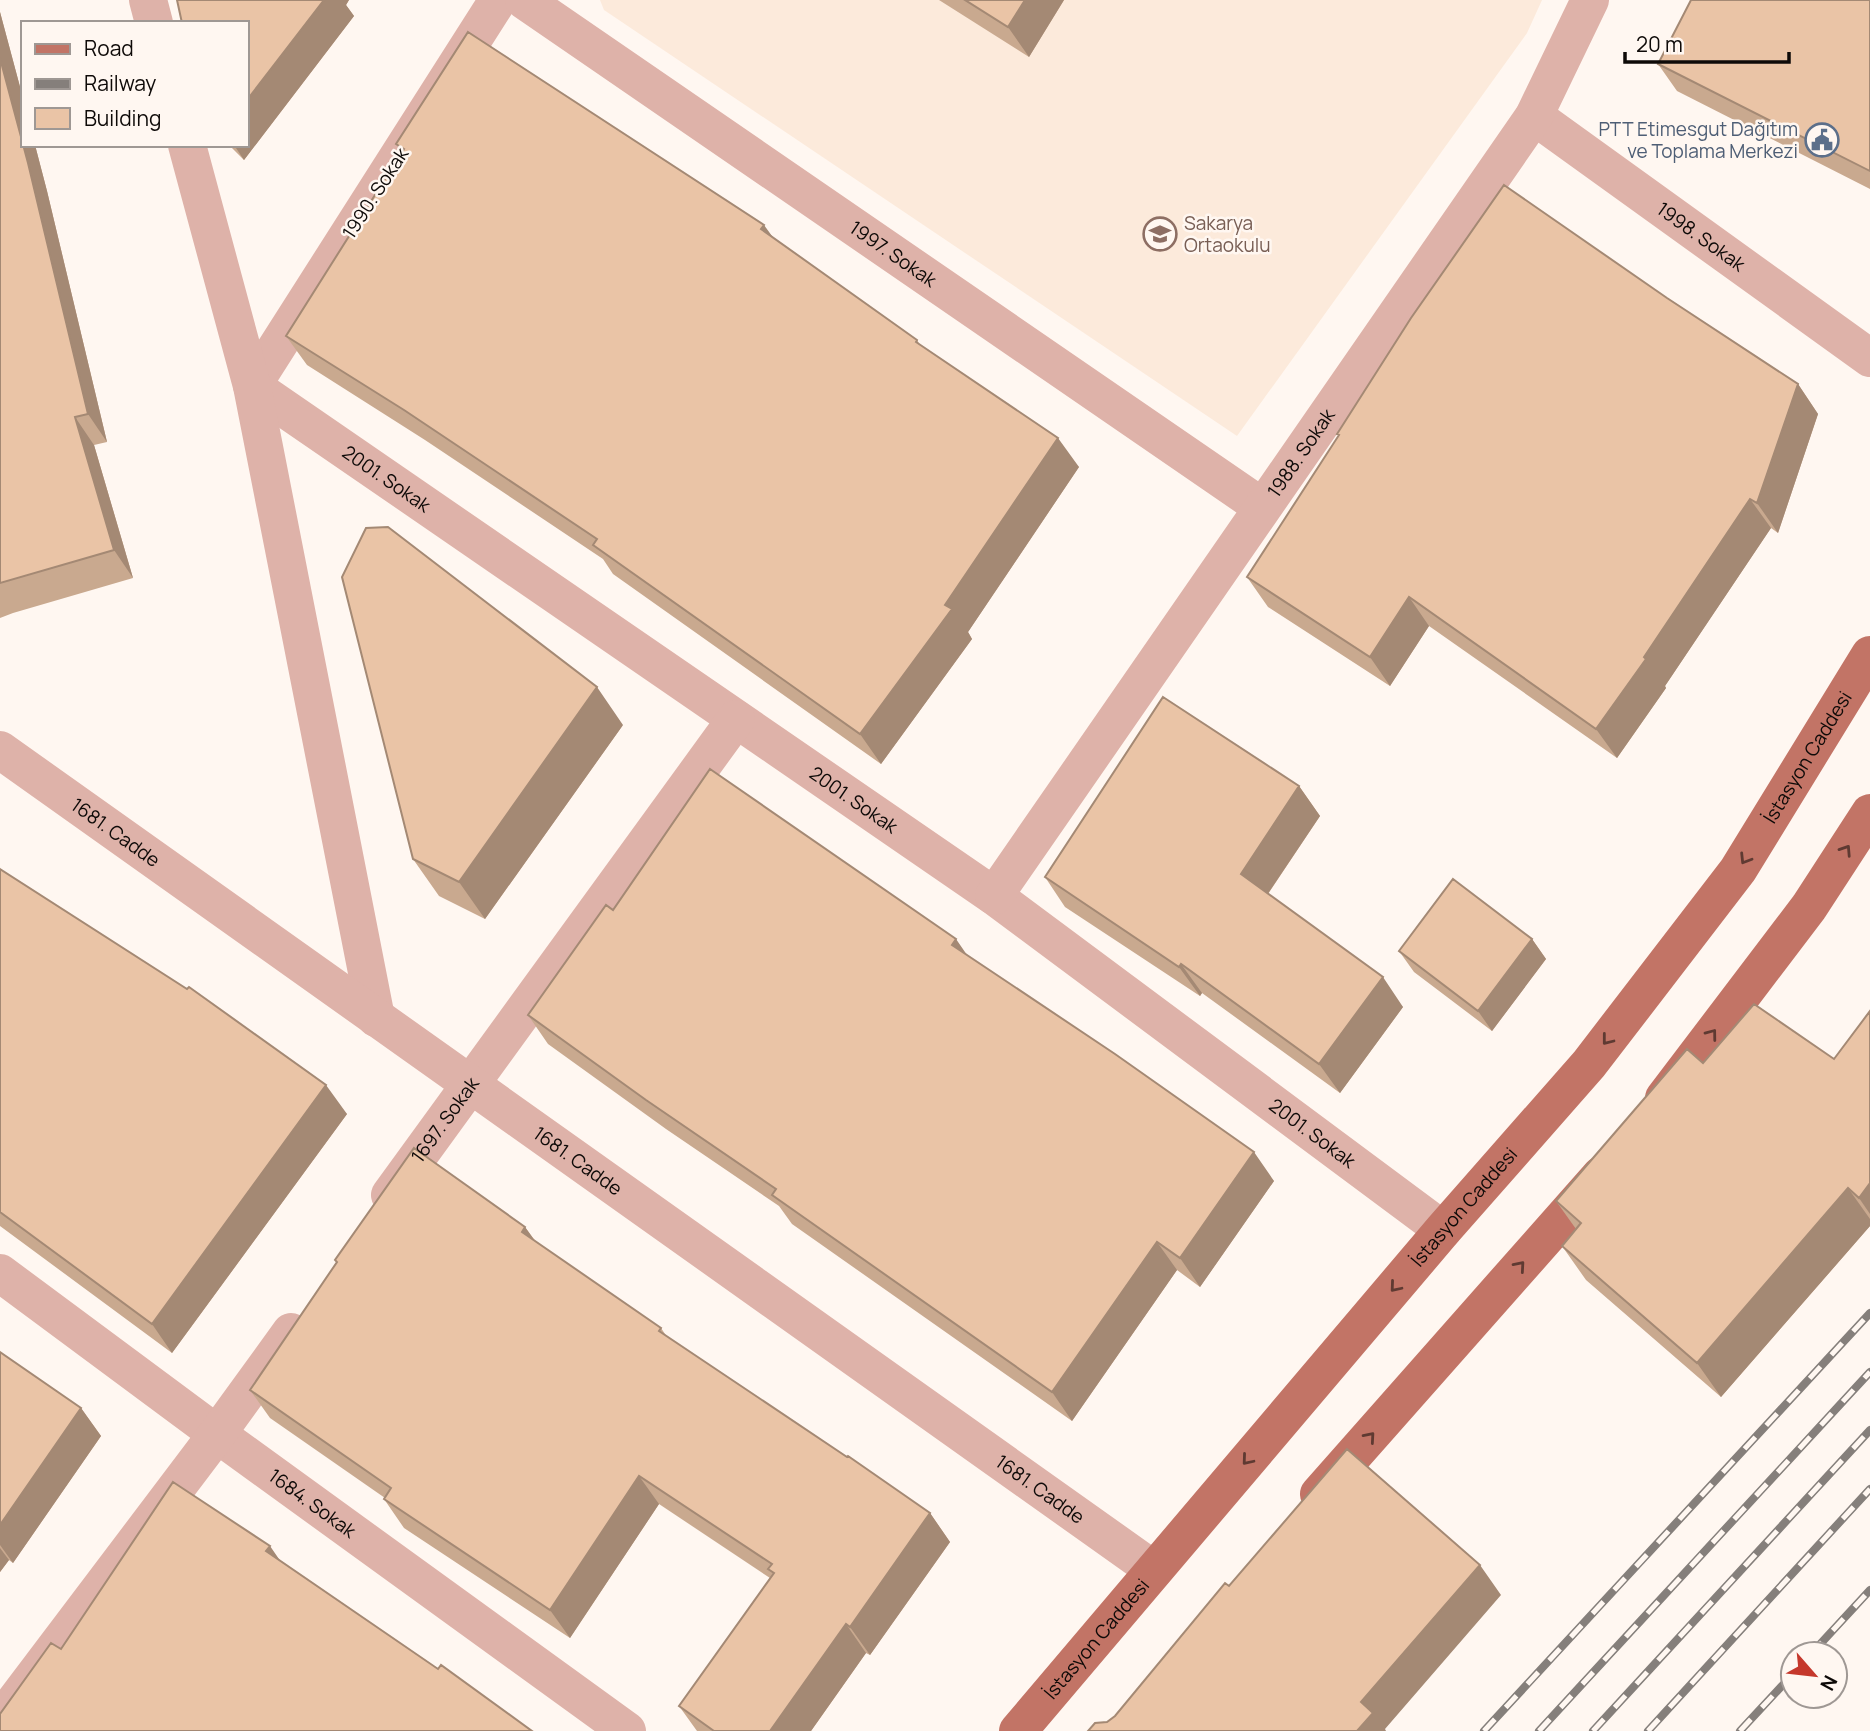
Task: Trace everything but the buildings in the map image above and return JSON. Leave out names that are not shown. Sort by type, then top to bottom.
[{"type":"main road","name":"İstasyon Caddesi","points":[[1018,1731],[1443,1230],[1589,1064],[1738,870],[1870,655]]},
{"type":"main road","points":[[1296,1520],[1631,1140],[1809,907],[1870,813]]},
{"type":"street","points":[[148,0],[153,21]]},
{"type":"street","name":"1990. Sokak","points":[[252,386],[498,0]]},
{"type":"street","name":"1997. Sokak","points":[[524,0],[1262,507]]},
{"type":"street","name":"1988. Sokak","points":[[994,896],[1534,116],[1590,0]]},
{"type":"street","name":"1998. Sokak","points":[[1534,116],[1870,358]]},
{"type":"street","points":[[188,147],[252,386],[376,1018]]},
{"type":"street","name":"2001. Sokak","points":[[252,386],[994,896],[1443,1230]]},
{"type":"street","name":"1697. Sokak","points":[[372,1219],[736,719]]},
{"type":"street","name":"1681. Cadde","points":[[0,750],[1154,1570]]},
{"type":"street","name":"1684. Sokak","points":[[0,1273],[627,1731]]},
{"type":"street","points":[[0,1721],[217,1434],[315,1298]]},
{"type":"shaded area","name":"Sakarya Ortaokulu","points":[[600,0],[1542,0],[1527,33],[1237,436],[604,10]]},
{"type":"railway","points":[[1484,1731],[1870,1313]]},
{"type":"railway","points":[[1539,1731],[1870,1372]]},
{"type":"railway","points":[[1593,1731],[1870,1430]]},
{"type":"railway","points":[[1648,1731],[1870,1489]]},
{"type":"railway","points":[[1824,1640],[1870,1590]]},
{"type":"railway","points":[[1740,1731],[1779,1689]]},
{"type":"place","name":"PTT Etimesgut Dağıtım ve Toplama Merkezi","points":[[1822,140]]},
{"type":"place","name":"Sakarya Ortaokulu","points":[[1160,234]]}]
